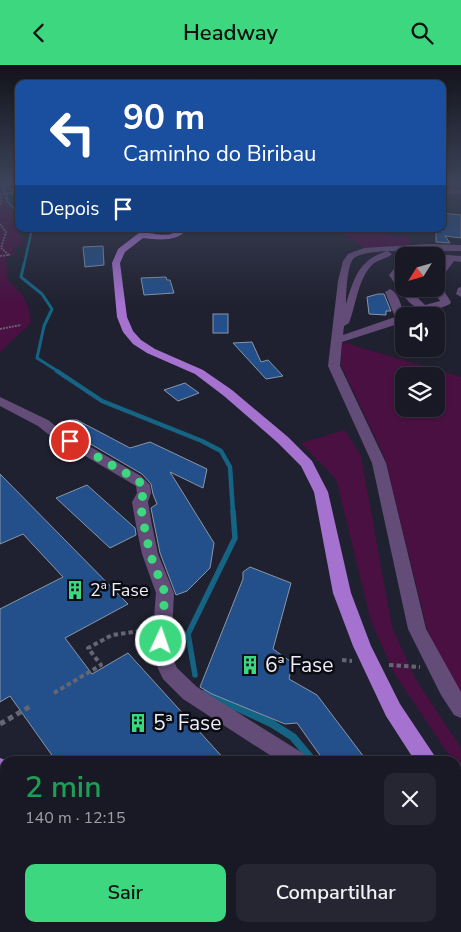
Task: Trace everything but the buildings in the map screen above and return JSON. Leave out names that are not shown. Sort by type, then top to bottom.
[{"type":"main road","points":[[160,232],[144,233],[121,251],[118,258],[115,270],[122,317],[128,333],[137,342],[151,351],[199,372],[284,440],[307,463],[321,492],[342,593],[362,646],[393,710],[425,756]]},
{"type":"main road","points":[[133,248],[174,232]]},
{"type":"main road","points":[[118,258],[123,257],[133,248],[143,238],[144,233]]},
{"type":"street","points":[[461,248],[384,249],[364,251],[351,256],[347,261],[343,281],[334,366],[379,463],[417,629],[448,689],[461,709]]},
{"type":"street","points":[[337,338],[349,312],[361,275],[372,259],[381,255],[395,256]]},
{"type":"street","points":[[445,258],[461,259]]},
{"type":"street","points":[[445,266],[450,259]]},
{"type":"street","points":[[337,338],[401,319],[390,292]]},
{"type":"street","points":[[410,297],[417,305],[425,309],[439,306],[446,302],[443,297]]},
{"type":"street","points":[[0,401],[43,423],[53,431],[136,479],[143,485],[144,493],[140,502],[144,525],[150,554],[165,593],[161,654],[170,673],[190,693],[289,756]]},
{"type":"path","points":[[0,224],[6,232],[0,248],[9,255],[0,256]]},
{"type":"path","points":[[0,329],[21,325]]},
{"type":"path","points":[[54,693],[101,665],[88,648],[112,635],[162,628]]},
{"type":"path","points":[[0,725],[31,706]]},
{"type":"shaded area","points":[[0,223],[15,223],[15,232],[19,232],[23,243],[12,250],[15,252],[13,256],[6,257],[7,279],[27,303],[31,323],[0,352]]},
{"type":"shaded area","points":[[339,232],[385,232],[394,237],[407,235],[411,245],[368,249]]},
{"type":"shaded area","points":[[342,342],[427,367],[395,367],[395,417],[445,417],[445,372],[461,377],[461,700],[451,684],[427,629],[385,458],[341,365]]},
{"type":"shaded area","points":[[345,430],[361,456],[392,627],[415,678],[461,748],[461,756],[450,756],[394,673],[371,621],[336,479],[301,443]]},
{"type":"waterway","points":[[24,265],[31,232]]},
{"type":"waterway","points":[[24,264],[21,277],[42,294],[52,309],[44,326],[37,358],[59,372]]},
{"type":"waterway","points":[[57,371],[102,401],[202,441],[221,451],[230,467],[233,512]]},
{"type":"waterway","points":[[195,675],[188,634],[235,538],[233,511]]},
{"type":"waterway","points":[[209,694],[206,693],[271,723],[293,737],[309,756]]},
{"type":"place","name":"2ª Fase","points":[[75,590]]},
{"type":"place","name":"6ª Fase","points":[[250,665]]},
{"type":"place","name":"5ª Fase","points":[[138,723]]},
{"type":"route","points":[[70,441],[136,479],[143,485],[144,493],[140,502],[144,525],[150,554],[165,593],[161,641]]}]
